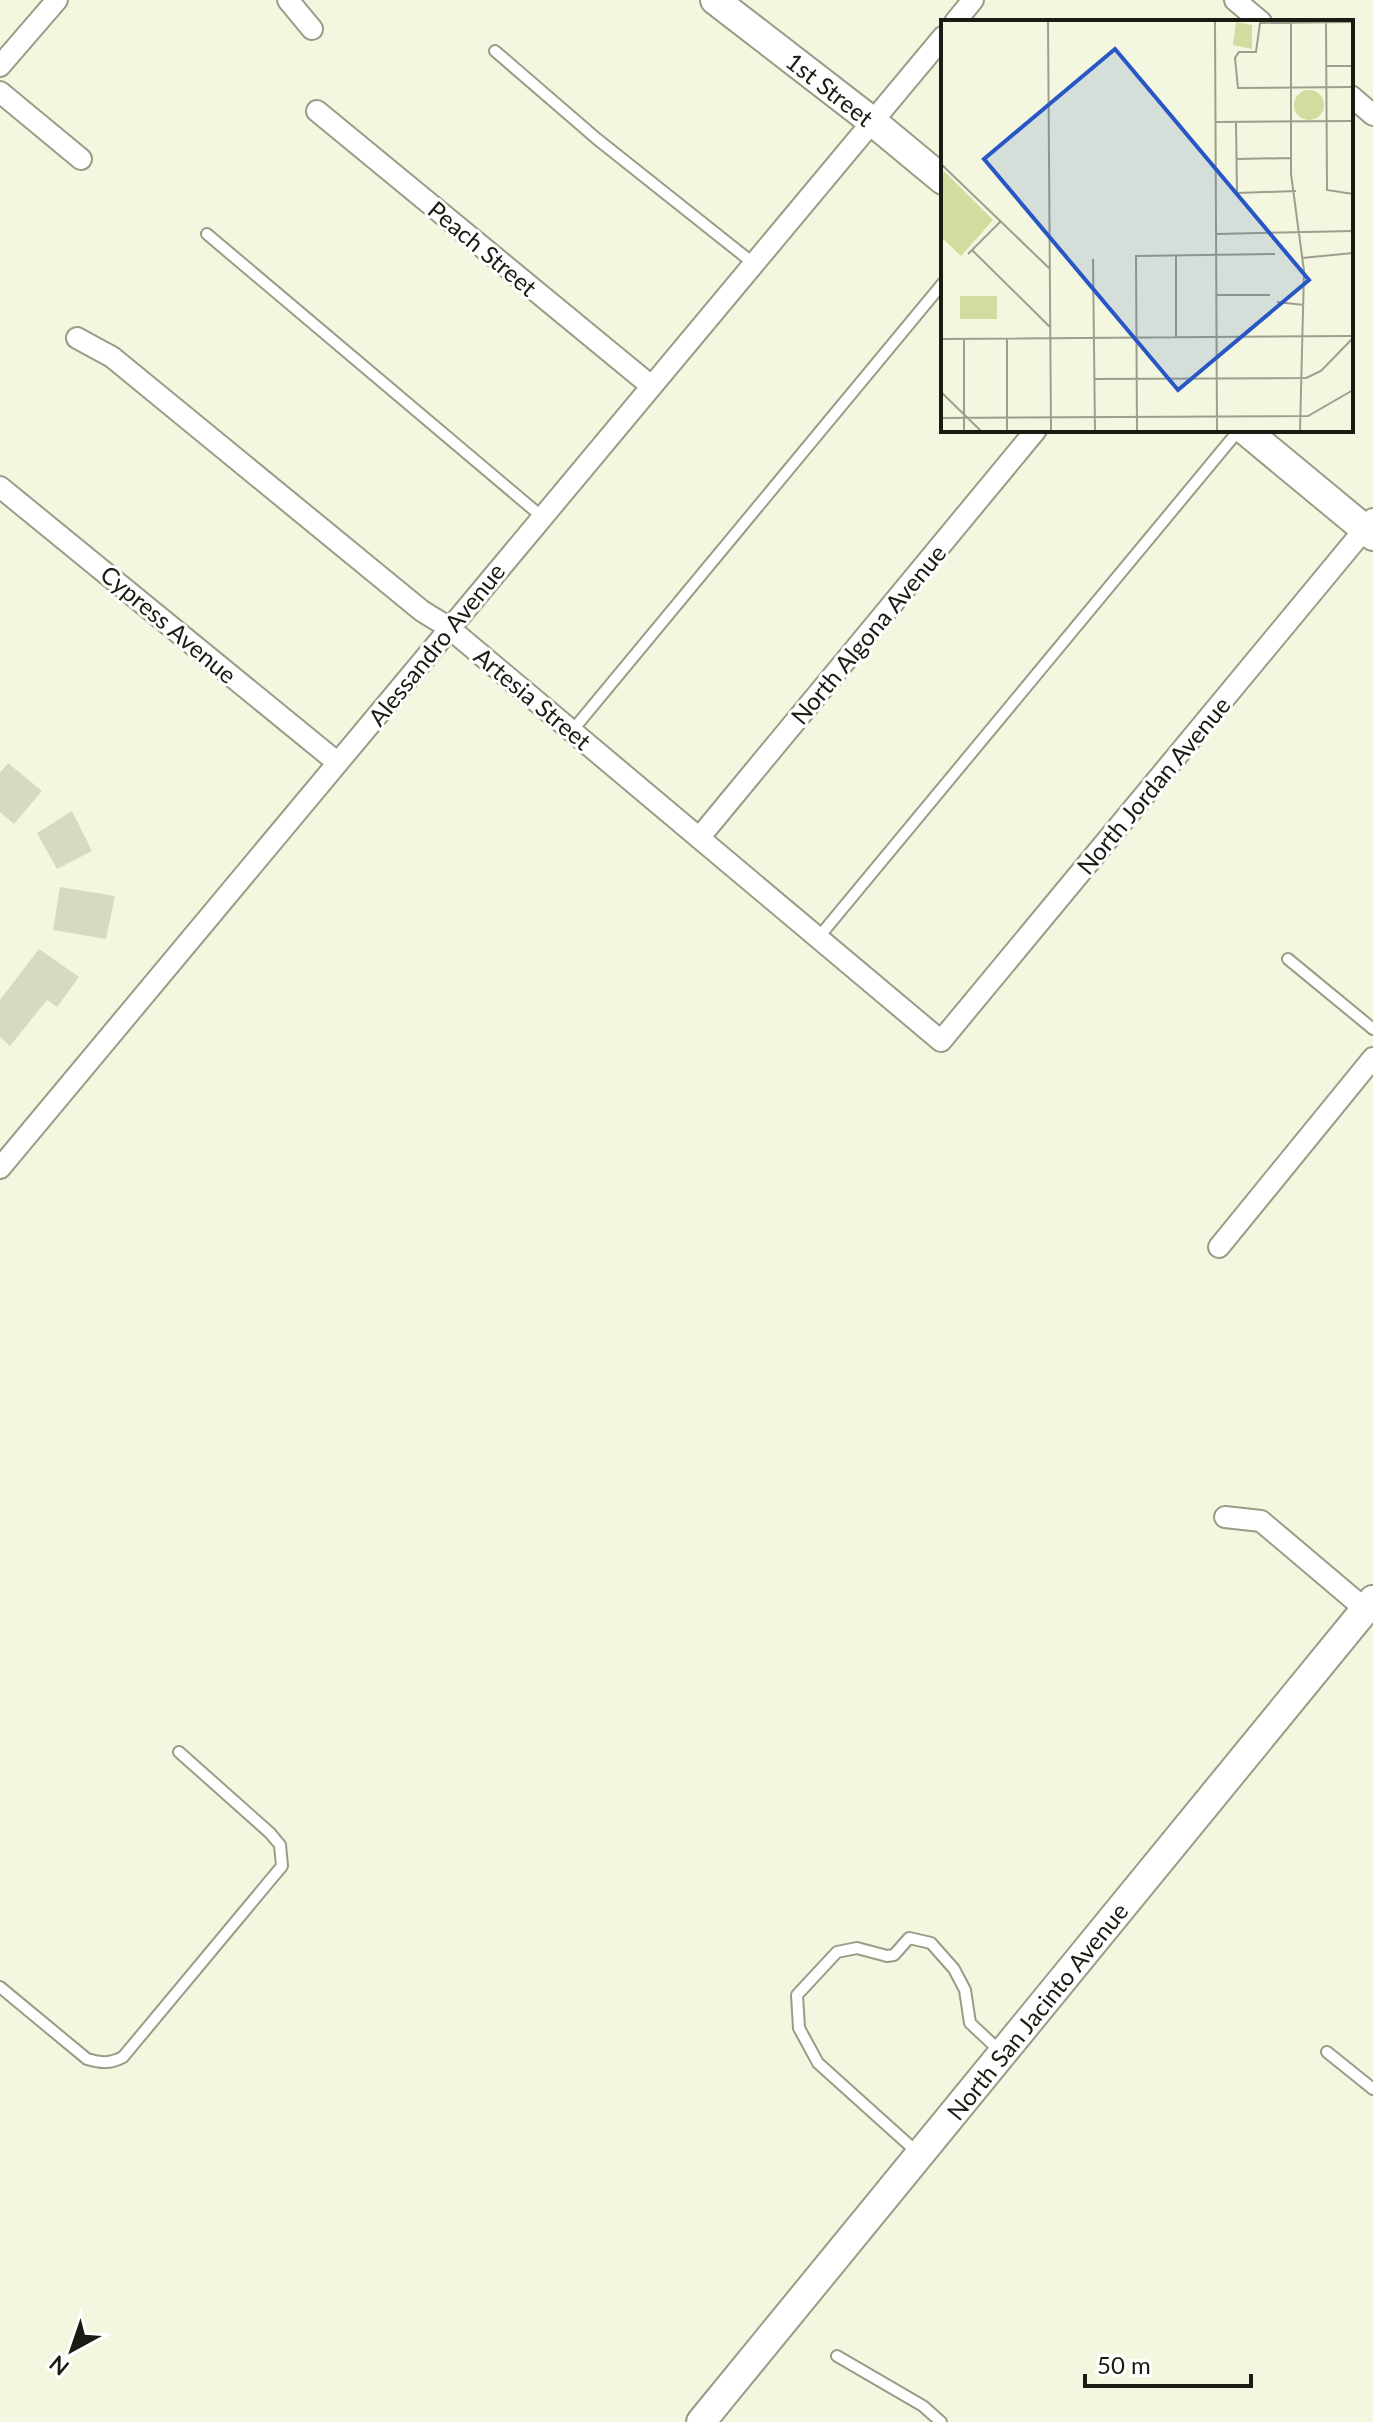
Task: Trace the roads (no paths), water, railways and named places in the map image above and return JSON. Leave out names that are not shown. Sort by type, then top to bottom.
[{"type":"street","points":[[0,66],[57,0]]},
{"type":"street","points":[[288,0],[312,29]]},
{"type":"street","name":"1st Street","points":[[715,0],[941,178]]},
{"type":"street","points":[[957,20],[973,0]]},
{"type":"street","points":[[1235,0],[1259,20]]},
{"type":"street","name":"Alessandro Avenue","points":[[0,1168],[941,39]]},
{"type":"street","points":[[0,92],[81,159]]},
{"type":"street","points":[[1353,98],[1373,115]]},
{"type":"street","name":"Peach Street","points":[[317,111],[650,385]]},
{"type":"street","name":"Artesia Street","points":[[77,338],[112,357],[422,611],[448,627],[941,1041]]},
{"type":"street","name":"North Algona Avenue","points":[[699,838],[1034,432]]},
{"type":"street","points":[[1245,432],[1370,528]]},
{"type":"street","name":"Cypress Avenue","points":[[0,487],[338,763]]},
{"type":"street","name":"North Jordan Avenue","points":[[941,1041],[1370,528]]},
{"type":"street","points":[[1219,1247],[1373,1058]]},
{"type":"street","points":[[1225,1517],[1261,1521],[1369,1605]]},
{"type":"street","name":"North San Jacinto Avenue","points":[[701,2422],[1369,1605]]},
{"type":"lane","points":[[495,51],[597,139],[753,263]]},
{"type":"lane","points":[[207,234],[541,516]]},
{"type":"lane","points":[[572,731],[941,285]]},
{"type":"lane","points":[[818,938],[1240,432]]},
{"type":"lane","points":[[1288,959],[1373,1029]]},
{"type":"lane","points":[[0,1987],[87,2059],[114,2062],[123,2057],[282,1866],[280,1845],[270,1833],[179,1752]]},
{"type":"lane","points":[[919,2154],[818,2063],[799,2028],[797,1995],[837,1952],[857,1948],[887,1956],[894,1955],[909,1938],[931,1943],[954,1969],[965,1990],[970,2023],[1002,2053]]},
{"type":"lane","points":[[1327,2052],[1373,2089]]},
{"type":"lane","points":[[837,2356],[923,2406],[941,2422]]}]
